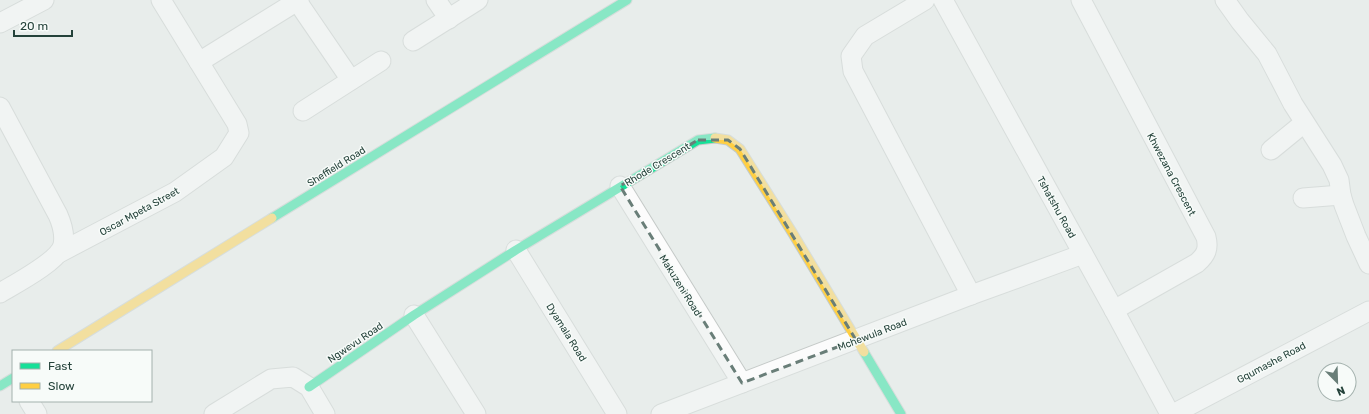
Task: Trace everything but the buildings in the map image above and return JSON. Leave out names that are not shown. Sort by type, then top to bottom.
[{"type":"street","points":[[0,23],[44,0]]},
{"type":"street","points":[[161,0],[199,62],[298,1],[350,80]]},
{"type":"street","points":[[436,0],[449,19]]},
{"type":"street","points":[[413,41],[478,0]]},
{"type":"street","name":"Sheffield Road","points":[[59,350],[626,0]]},
{"type":"street","points":[[926,0],[866,36],[851,56],[853,71],[971,295]]},
{"type":"street","name":"Tshatshu Road","points":[[943,0],[1172,414]]},
{"type":"street","name":"Khwezana Crescent","points":[[1081,0],[1206,237],[1208,244],[1204,258],[1198,263],[1114,310]]},
{"type":"street","points":[[1225,0],[1267,54],[1304,123],[1337,174],[1341,188],[1341,195],[1356,236],[1369,264]]},
{"type":"street","points":[[303,111],[381,61]]},
{"type":"street","name":"Oscar Mpeta Street","points":[[0,293],[38,270],[60,253],[175,192],[224,157],[239,133],[237,124],[199,62]]},
{"type":"street","points":[[0,108],[62,224],[64,237],[63,246],[60,253]]},
{"type":"street","points":[[1271,150],[1304,123]]},
{"type":"street","name":"Rhode Crescent","points":[[414,315],[516,250],[698,140],[715,138],[728,140],[740,149],[744,155],[902,414]]},
{"type":"street","name":"Makuzeni Road","points":[[620,186],[742,383]]},
{"type":"street","points":[[1303,198],[1341,195]]},
{"type":"street","name":"Dyamala Road","points":[[516,250],[617,414]]},
{"type":"street","name":"Mchewula Road","points":[[661,414],[971,295],[1083,254]]},
{"type":"street","name":"Gqumashe Road","points":[[1172,414],[1369,311]]},
{"type":"street","points":[[414,315],[476,414]]},
{"type":"street","name":"Ngwevu Road","points":[[309,387],[414,315]]},
{"type":"street","points":[[214,414],[272,379],[293,377],[309,387],[324,414]]},
{"type":"street","points":[[0,386],[12,379]]},
{"type":"street","points":[[30,402],[37,414]]},
{"type":"highlighted area","points":[[698,140],[728,140],[740,149],[856,340],[742,383],[620,186]]},
{"type":"traffic: fast","points":[[272,218],[627,0]]},
{"type":"traffic: fast","points":[[309,387],[414,315],[516,250],[698,140],[715,138]]},
{"type":"traffic: fast","points":[[864,352],[901,414]]},
{"type":"traffic: fast","points":[[0,386],[12,379]]},
{"type":"traffic: slow","points":[[715,138],[728,140],[740,149],[864,352]]},
{"type":"traffic: slow","points":[[59,350],[272,218]]}]
